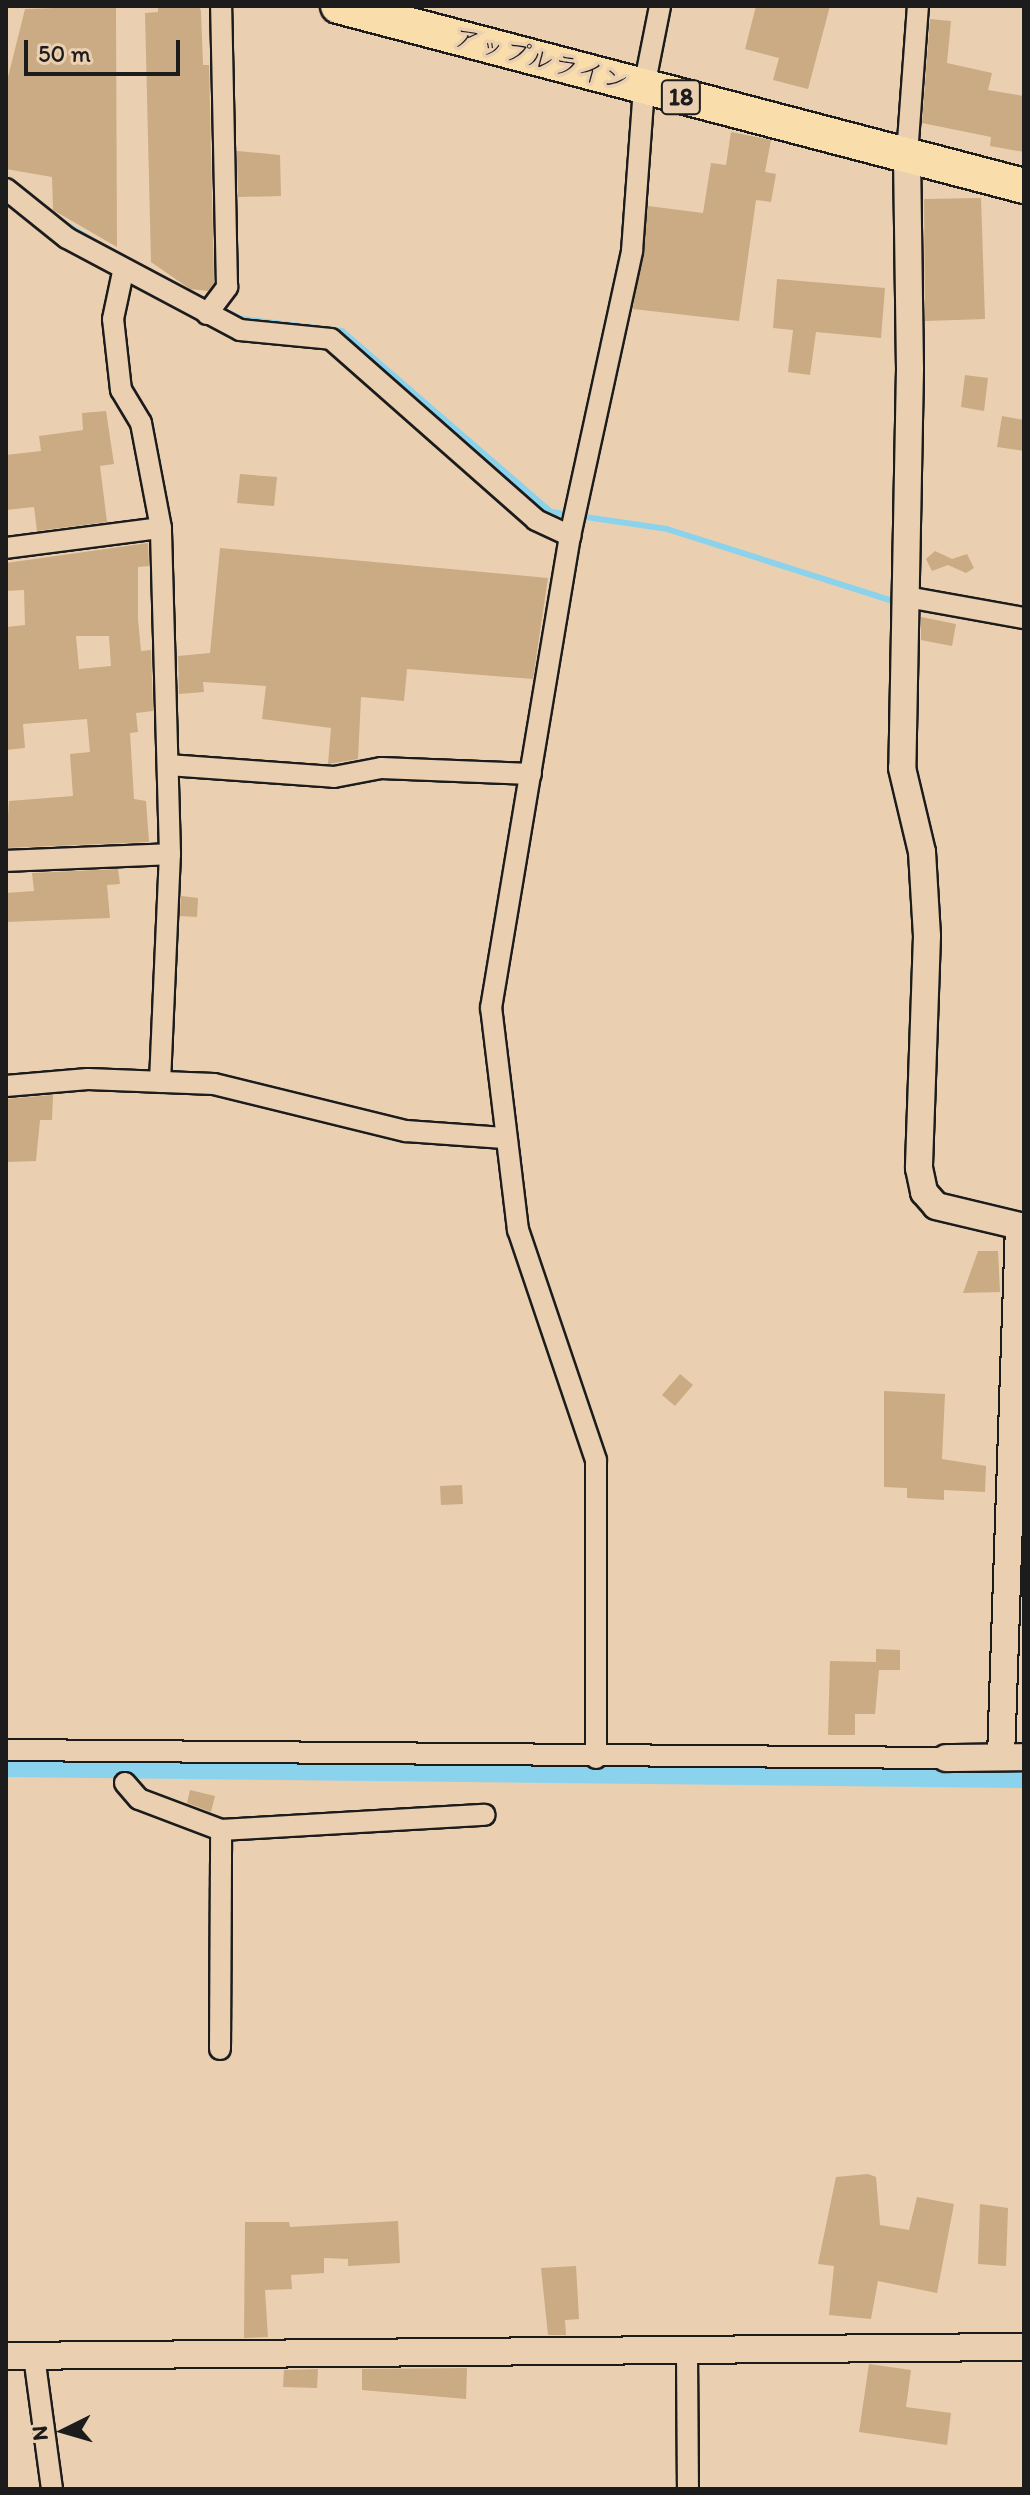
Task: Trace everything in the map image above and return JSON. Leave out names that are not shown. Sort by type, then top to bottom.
[{"type":"highway","name":"アップルライン","points":[[338,6],[1024,186]]},
{"type":"street","points":[[207,314],[227,287],[221,6]]},
{"type":"street","points":[[596,1758],[596,1460],[518,1230],[504,1138],[491,1008],[570,536],[632,251],[644,87],[660,6]]},
{"type":"street","points":[[6,1750],[596,1758],[1013,1757],[1022,1227],[936,1206],[924,1192],[919,1168],[927,936],[922,852],[902,768],[907,597],[907,155],[918,6]]},
{"type":"street","points":[[6,189],[67,238],[123,272],[240,330],[331,339],[536,520],[570,536]]},
{"type":"street","points":[[123,272],[113,319],[121,390],[141,423],[161,528],[170,854],[160,1082]]},
{"type":"street","points":[[6,548],[161,528]]},
{"type":"street","points":[[907,597],[1024,618]]},
{"type":"street","points":[[168,765],[334,777],[381,768],[531,774]]},
{"type":"street","points":[[6,861],[170,854]]},
{"type":"street","points":[[6,1086],[88,1079],[160,1082],[265,1093],[406,1131],[504,1138]]},
{"type":"street","points":[[125,1783],[139,1799],[221,1830],[485,1815]]},
{"type":"street","points":[[220,2049],[221,1830]]},
{"type":"street","points":[[6,2356],[1024,2347]]},
{"type":"street","points":[[687,2352],[688,2489]]},
{"type":"street","points":[[34,2356],[52,2489]]},
{"type":"building","points":[[116,6],[117,247],[53,210],[52,177],[6,169],[6,85],[25,9]]},
{"type":"building","points":[[158,6],[199,6],[201,11],[203,65],[209,65],[214,283],[208,291],[190,289],[151,262],[145,13],[158,12]]},
{"type":"building","points":[[756,6],[830,6],[808,89],[773,80],[779,58],[745,49]]},
{"type":"building","points":[[930,19],[951,21],[947,63],[992,73],[988,90],[1024,96],[1024,152],[990,146],[991,137],[922,123]]},
{"type":"building","points":[[731,132],[771,140],[765,172],[776,174],[771,202],[756,200],[739,321],[633,309],[648,206],[703,213],[711,163],[726,165]]},
{"type":"building","points":[[237,151],[280,155],[281,196],[238,197]]},
{"type":"building","points":[[981,198],[985,319],[925,321],[924,199]]},
{"type":"building","points":[[777,279],[885,288],[881,338],[816,332],[810,375],[788,372],[793,330],[773,328]]},
{"type":"building","points":[[965,375],[988,378],[984,411],[961,407]]},
{"type":"building","points":[[106,411],[114,464],[100,466],[107,522],[37,531],[34,507],[6,510],[6,455],[41,451],[39,436],[83,430],[82,413]]},
{"type":"building","points":[[1002,416],[1024,420],[1024,451],[997,447]]},
{"type":"building","points":[[240,474],[277,477],[274,506],[237,503]]},
{"type":"building","points":[[148,543],[149,566],[138,567],[138,619],[141,651],[151,650],[153,711],[136,713],[138,732],[130,733],[134,799],[146,801],[149,842],[6,848],[9,801],[73,796],[70,754],[90,752],[87,719],[23,724],[25,748],[6,750],[6,627],[25,625],[24,590],[6,591],[6,563]],"holes":[[[76,636],[109,636],[111,666],[79,669]]]},
{"type":"building","points":[[220,548],[548,578],[533,679],[407,669],[404,701],[361,697],[358,759],[328,764],[331,728],[262,719],[266,686],[203,682],[204,692],[179,694],[178,656],[210,653]]},
{"type":"building","points":[[935,551],[952,559],[967,554],[974,568],[966,573],[948,565],[932,571],[926,559]]},
{"type":"building","points":[[921,617],[956,624],[952,646],[921,640]]},
{"type":"building","points":[[118,869],[120,884],[107,885],[110,918],[6,922],[6,893],[34,891],[32,873]]},
{"type":"building","points":[[181,896],[198,898],[197,917],[180,916]]},
{"type":"building","points":[[53,1095],[52,1120],[40,1120],[36,1161],[8,1162],[6,1099]]},
{"type":"building","points":[[978,1251],[998,1251],[1000,1292],[963,1293]]},
{"type":"building","points":[[680,1374],[693,1385],[675,1406],[662,1395]]},
{"type":"building","points":[[884,1391],[945,1394],[942,1459],[986,1466],[985,1492],[944,1490],[944,1500],[907,1498],[907,1488],[884,1487]]},
{"type":"building","points":[[462,1485],[463,1504],[441,1505],[440,1486]]},
{"type":"building","points":[[876,1649],[900,1650],[900,1670],[879,1670],[875,1714],[855,1714],[855,1735],[828,1735],[830,1661],[876,1662]]},
{"type":"building","points":[[190,1790],[215,1796],[211,1812],[187,1803]]},
{"type":"building","points":[[868,2174],[876,2177],[880,2225],[909,2230],[917,2197],[954,2204],[937,2293],[878,2281],[871,2319],[829,2315],[834,2266],[818,2264],[836,2177]]},
{"type":"building","points":[[980,2204],[1008,2208],[1006,2266],[978,2264]]},
{"type":"building","points":[[398,2221],[400,2263],[348,2266],[348,2259],[324,2258],[324,2273],[291,2275],[292,2289],[265,2290],[268,2337],[244,2338],[245,2222],[289,2222],[290,2227]]},
{"type":"building","points":[[576,2266],[579,2319],[565,2320],[566,2335],[548,2335],[541,2268]]},
{"type":"building","points":[[869,2364],[911,2370],[906,2407],[951,2413],[947,2445],[859,2432]]},
{"type":"building","points":[[467,2368],[466,2399],[362,2390],[362,2369]]},
{"type":"building","points":[[318,2369],[317,2388],[283,2387],[284,2370]]},
{"type":"waterway","points":[[60,221],[92,240]]},
{"type":"waterway","points":[[225,311],[241,319],[342,331],[551,512],[667,529],[899,603]]},
{"type":"waterway","points":[[6,1766],[1024,1777]]}]
